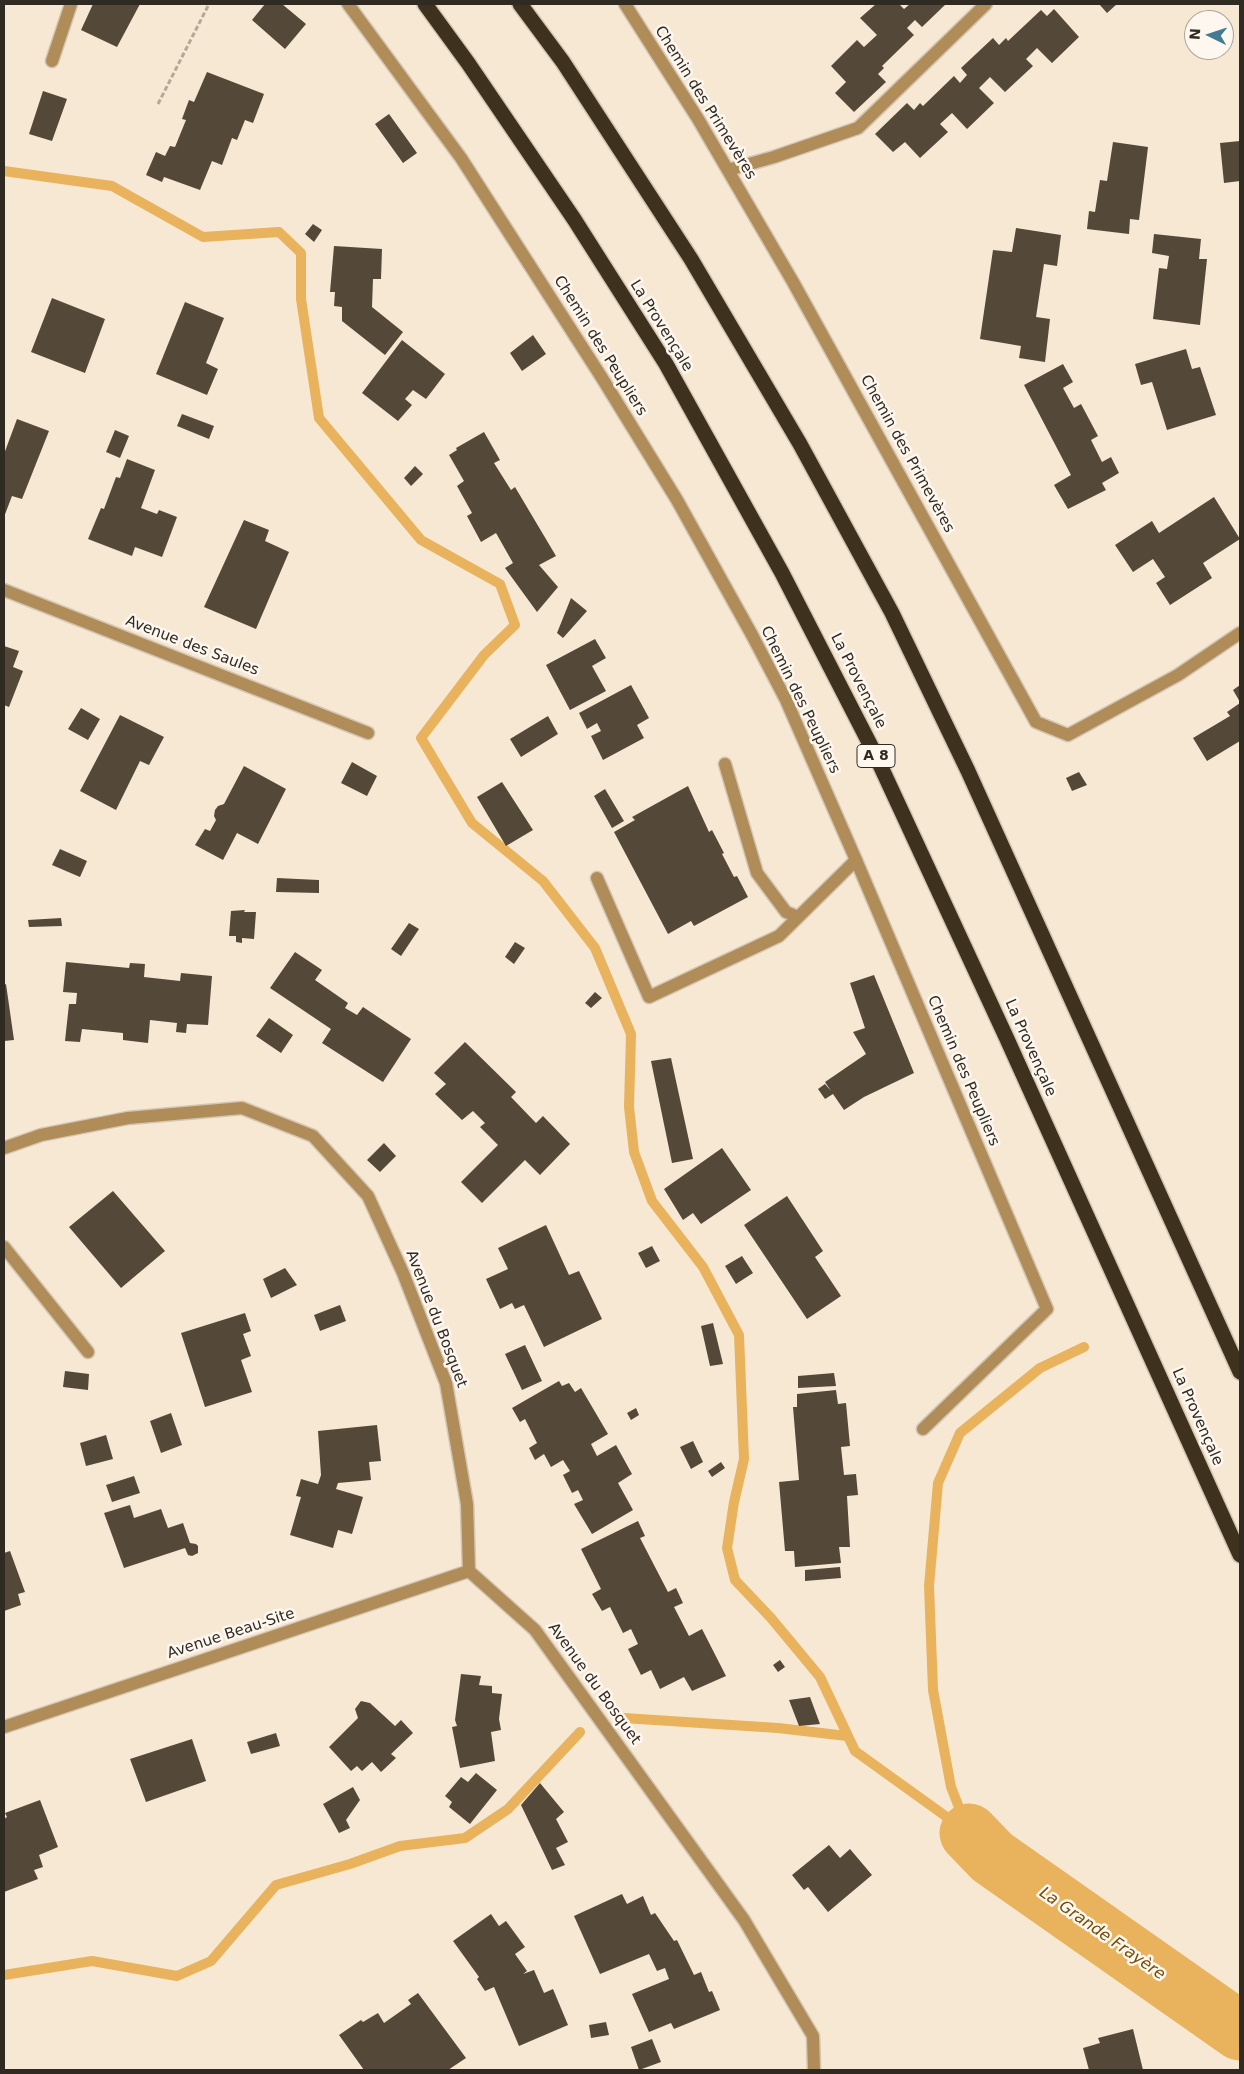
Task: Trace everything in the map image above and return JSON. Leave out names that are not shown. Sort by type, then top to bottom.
[{"type":"highway","name":"La Provençale","points":[[426,4],[574,219],[666,364],[782,573],[875,754],[1007,1039],[1240,1555]]},
{"type":"highway","points":[[520,4],[563,62],[691,258],[800,444],[892,613],[968,771],[1240,1372]]},
{"type":"street","points":[[52,61],[71,4]]},
{"type":"street","name":"Chemin des Peupliers","points":[[348,4],[461,158],[597,370],[676,500],[752,635],[786,700],[1047,1308],[923,1429]]},
{"type":"street","name":"Chemin des Primevères","points":[[624,4],[728,170],[798,291],[1036,722],[1068,735],[1178,675],[1240,633]]},
{"type":"street","points":[[728,170],[774,157],[858,128],[986,4]]},
{"type":"street","name":"Avenue des Saules","points":[[4,590],[368,733]]},
{"type":"street","points":[[724,764],[757,873],[786,912],[798,917]]},
{"type":"street","points":[[597,878],[650,997],[778,936],[856,860]]},
{"type":"street","name":"Avenue du Bosquet","points":[[4,1148],[41,1135],[128,1118],[242,1108],[313,1136],[368,1196],[403,1273],[446,1383],[467,1504],[469,1571],[535,1630],[744,1920],[813,2036],[814,2070]]},
{"type":"street","points":[[4,1247],[88,1352]]},
{"type":"street","name":"Avenue Beau-Site","points":[[4,1727],[469,1571]]},
{"type":"path","points":[[158,104],[209,4]]},
{"type":"building","points":[[93,4],[140,4],[117,47],[81,30]]},
{"type":"building","points":[[265,4],[282,4],[306,24],[285,49],[252,20]]},
{"type":"building","points":[[876,4],[899,4],[904,9],[910,4],[946,4],[922,27],[915,20],[907,28],[914,35],[882,66],[884,68],[878,74],[886,82],[854,112],[835,93],[846,82],[831,66],[857,40],[864,47],[877,35],[860,18]]},
{"type":"building","points":[[1099,4],[1117,4],[1107,13]]},
{"type":"building","points":[[1054,9],[1079,37],[1052,63],[1037,48],[1026,59],[1033,66],[1005,92],[990,77],[979,88],[994,103],[967,129],[952,113],[940,124],[948,132],[920,158],[905,142],[893,152],[875,134],[907,103],[914,110],[920,103],[923,106],[954,76],[960,83],[967,75],[961,68],[993,38],[999,45],[1006,38],[1008,41],[1041,10],[1047,16]]},
{"type":"building","points":[[207,72],[264,94],[253,123],[245,120],[237,140],[232,138],[222,165],[212,161],[200,190],[164,177],[162,182],[146,175],[156,152],[165,156],[170,146],[175,147],[186,120],[182,119],[189,100],[194,102]]},
{"type":"building","points":[[43,91],[67,99],[52,141],[29,134]]},
{"type":"building","points":[[389,114],[417,153],[403,163],[375,124]]},
{"type":"building","points":[[1240,141],[1240,181],[1224,183],[1220,143]]},
{"type":"building","points":[[1113,142],[1148,147],[1139,220],[1130,219],[1129,234],[1087,229],[1089,211],[1095,212],[1100,180],[1107,181]]},
{"type":"building","points":[[313,224],[322,230],[314,242],[305,234]]},
{"type":"building","points":[[1016,228],[1061,235],[1057,266],[1044,264],[1036,317],[1050,319],[1045,362],[1019,358],[1021,346],[980,339],[993,250],[1012,252]]},
{"type":"building","points":[[1154,234],[1201,239],[1199,259],[1207,259],[1200,325],[1153,319],[1159,268],[1167,269],[1169,256],[1152,253]]},
{"type":"building","points":[[334,246],[382,249],[381,279],[373,279],[372,307],[403,332],[385,355],[342,321],[342,307],[334,306],[335,292],[330,292]]},
{"type":"building","points":[[52,298],[105,319],[85,373],[31,352]]},
{"type":"building","points":[[185,302],[224,318],[206,363],[218,369],[207,395],[156,374]]},
{"type":"building","points":[[533,335],[546,354],[522,371],[510,353]]},
{"type":"building","points":[[402,340],[445,374],[426,399],[413,390],[405,399],[412,405],[398,421],[362,393]]},
{"type":"building","points":[[1186,349],[1192,369],[1200,367],[1216,415],[1167,430],[1152,382],[1141,385],[1135,364]]},
{"type":"building","points":[[1063,364],[1073,382],[1063,388],[1074,408],[1081,404],[1098,436],[1091,440],[1102,462],[1111,457],[1119,473],[1102,483],[1106,490],[1068,509],[1054,485],[1071,475],[1024,385]]},
{"type":"building","points":[[182,414],[214,426],[209,439],[177,426]]},
{"type":"building","points":[[17,419],[49,431],[22,499],[12,496],[4,517],[4,454]]},
{"type":"building","points":[[115,430],[129,436],[120,458],[106,452]]},
{"type":"building","points":[[484,432],[500,460],[494,463],[511,490],[515,487],[556,556],[539,565],[558,587],[537,612],[505,568],[513,563],[496,533],[481,542],[467,516],[472,513],[457,486],[464,481],[449,455],[457,450],[456,448]]},
{"type":"building","points":[[127,459],[155,470],[141,508],[157,514],[159,510],[177,517],[162,557],[135,547],[132,556],[88,539],[101,508],[104,509],[116,477],[120,478]]},
{"type":"building","points":[[415,466],[423,474],[411,486],[404,478]]},
{"type":"building","points":[[1214,497],[1240,539],[1203,563],[1212,578],[1170,605],[1156,583],[1165,577],[1153,559],[1133,572],[1115,545],[1152,521],[1159,533]]},
{"type":"building","points":[[244,520],[269,530],[265,541],[289,552],[256,629],[204,607]]},
{"type":"building","points":[[571,598],[587,611],[563,638],[557,633]]},
{"type":"building","points":[[595,639],[606,658],[592,666],[606,691],[570,710],[546,665]]},
{"type":"building","points":[[4,646],[19,651],[13,667],[23,671],[9,707],[4,705]]},
{"type":"building","points":[[631,685],[649,718],[637,725],[644,738],[603,760],[591,736],[601,731],[597,723],[587,729],[579,713]]},
{"type":"building","points":[[1240,685],[1240,702],[1233,690]]},
{"type":"building","points":[[1240,703],[1240,741],[1207,761],[1193,738],[1230,716],[1227,712]]},
{"type":"building","points":[[81,708],[100,719],[88,740],[68,729]]},
{"type":"building","points":[[120,715],[164,737],[149,765],[140,761],[116,810],[80,791]]},
{"type":"building","points":[[548,716],[558,734],[521,757],[510,739]]},
{"type":"building","points":[[352,762],[377,776],[367,796],[341,783]]},
{"type":"building","points":[[244,766],[286,789],[258,844],[237,833],[223,860],[195,845],[205,829],[210,831],[216,820],[214,816],[215,810],[218,806],[224,804]]},
{"type":"building","points":[[1079,772],[1087,785],[1072,791],[1066,778]]},
{"type":"building","points":[[502,782],[533,830],[506,846],[477,797]]},
{"type":"building","points":[[688,786],[709,832],[712,830],[734,877],[737,876],[748,897],[694,926],[691,921],[668,934],[614,832],[635,820],[632,817]]},
{"type":"building","points":[[605,789],[624,821],[612,828],[594,796]]},
{"type":"building","points":[[60,849],[87,861],[80,877],[52,865]]},
{"type":"building","points":[[277,878],[319,880],[319,893],[276,892]]},
{"type":"building","points":[[245,910],[244,912],[256,912],[254,939],[242,938],[242,943],[236,942],[236,936],[229,936],[231,911]]},
{"type":"building","points":[[61,918],[62,926],[29,927],[28,920]]},
{"type":"building","points":[[409,923],[419,929],[401,956],[391,949]]},
{"type":"building","points":[[515,942],[525,948],[514,964],[505,957]]},
{"type":"building","points":[[295,952],[322,970],[315,980],[348,1003],[345,1008],[357,1015],[363,1007],[411,1039],[383,1082],[322,1043],[331,1029],[270,988]]},
{"type":"building","points":[[66,962],[129,968],[130,963],[145,964],[144,977],[180,981],[181,973],[212,976],[208,1025],[187,1024],[186,1033],[176,1032],[177,1023],[150,1020],[148,1043],[123,1040],[123,1033],[82,1029],[80,1042],[65,1041],[69,1004],[76,1004],[77,993],[63,992]]},
{"type":"building","points":[[874,975],[914,1073],[864,1097],[844,1110],[833,1094],[825,1099],[818,1089],[825,1084],[831,1091],[825,1082],[866,1054],[853,1032],[865,1028],[850,983]]},
{"type":"building","points":[[6,984],[14,1040],[4,1041],[4,985]]},
{"type":"building","points":[[595,992],[602,998],[591,1008],[585,1003]]},
{"type":"building","points":[[269,1018],[293,1035],[281,1053],[256,1036]]},
{"type":"building","points":[[465,1042],[516,1092],[511,1097],[536,1123],[543,1116],[570,1144],[540,1175],[525,1160],[482,1203],[461,1182],[498,1145],[480,1127],[485,1123],[473,1111],[462,1120],[435,1094],[446,1084],[434,1073]]},
{"type":"building","points":[[671,1058],[693,1159],[672,1163],[651,1061]]},
{"type":"building","points":[[384,1143],[396,1156],[380,1172],[367,1160]]},
{"type":"building","points":[[722,1148],[751,1190],[701,1224],[693,1213],[683,1220],[664,1189]]},
{"type":"building","points":[[113,1191],[165,1251],[121,1288],[69,1227]]},
{"type":"building","points":[[787,1196],[823,1251],[815,1257],[841,1296],[807,1319],[744,1225]]},
{"type":"building","points":[[546,1225],[569,1275],[579,1271],[602,1319],[544,1347],[524,1305],[515,1309],[512,1303],[500,1309],[486,1279],[508,1269],[498,1248]]},
{"type":"building","points":[[652,1246],[660,1261],[646,1268],[638,1253]]},
{"type":"building","points":[[742,1256],[753,1273],[736,1284],[725,1266]]},
{"type":"building","points":[[285,1268],[297,1285],[271,1298],[263,1279]]},
{"type":"building","points":[[340,1305],[346,1321],[320,1331],[314,1315]]},
{"type":"building","points":[[245,1313],[251,1331],[243,1334],[251,1356],[241,1360],[252,1392],[205,1407],[181,1333]]},
{"type":"building","points":[[713,1323],[723,1364],[710,1366],[701,1326]]},
{"type":"building","points":[[525,1345],[542,1381],[522,1390],[505,1354]]},
{"type":"building","points":[[65,1371],[89,1374],[88,1390],[63,1387]]},
{"type":"building","points":[[834,1373],[836,1386],[798,1388],[798,1376]]},
{"type":"building","points":[[559,1381],[562,1386],[569,1383],[575,1392],[581,1388],[608,1434],[591,1444],[597,1456],[616,1445],[632,1474],[618,1483],[633,1510],[592,1534],[574,1504],[583,1500],[578,1490],[572,1493],[563,1475],[570,1471],[563,1460],[551,1467],[544,1454],[535,1460],[529,1448],[537,1443],[525,1419],[520,1422],[512,1408]]},
{"type":"building","points":[[836,1390],[838,1404],[846,1403],[850,1446],[841,1447],[844,1475],[856,1474],[858,1495],[847,1496],[850,1547],[839,1547],[841,1563],[795,1567],[794,1551],[785,1551],[779,1482],[799,1480],[793,1407],[797,1407],[797,1394]]},
{"type":"building","points":[[636,1408],[639,1415],[631,1420],[627,1413]]},
{"type":"building","points":[[171,1413],[182,1445],[161,1453],[150,1421]]},
{"type":"building","points":[[377,1425],[381,1461],[369,1462],[371,1480],[338,1483],[336,1489],[363,1497],[352,1534],[338,1530],[333,1548],[290,1535],[301,1497],[296,1496],[301,1479],[318,1484],[321,1475],[318,1431]]},
{"type":"building","points":[[106,1435],[113,1459],[86,1466],[80,1443]]},
{"type":"building","points":[[693,1441],[703,1462],[691,1469],[680,1447]]},
{"type":"building","points":[[721,1462],[725,1468],[712,1477],[708,1471]]},
{"type":"building","points":[[134,1476],[140,1493],[112,1502],[106,1485]]},
{"type":"building","points":[[130,1505],[134,1518],[161,1509],[168,1528],[183,1523],[190,1543],[198,1546],[198,1553],[192,1556],[188,1555],[185,1548],[124,1568],[104,1513]]},
{"type":"building","points":[[638,1521],[645,1536],[640,1538],[668,1592],[676,1588],[683,1603],[674,1607],[689,1636],[702,1629],[726,1676],[692,1691],[684,1677],[660,1689],[651,1670],[641,1675],[628,1649],[638,1644],[631,1629],[623,1633],[610,1607],[602,1611],[592,1594],[601,1589],[581,1549]]},
{"type":"building","points":[[10,1551],[25,1592],[18,1594],[21,1605],[4,1611],[4,1553]]},
{"type":"building","points":[[840,1567],[841,1578],[805,1581],[805,1570]]},
{"type":"building","points":[[780,1660],[785,1667],[778,1672],[773,1665]]},
{"type":"building","points":[[461,1674],[481,1676],[479,1685],[492,1686],[492,1693],[502,1694],[499,1719],[501,1730],[491,1732],[495,1761],[460,1768],[452,1727],[457,1726],[455,1720]]},
{"type":"building","points":[[810,1697],[820,1724],[799,1726],[789,1700]]},
{"type":"building","points":[[361,1701],[370,1703],[395,1726],[401,1720],[413,1733],[391,1754],[396,1758],[381,1772],[372,1762],[362,1771],[357,1766],[351,1771],[329,1747],[358,1718],[355,1709]]},
{"type":"building","points":[[276,1733],[280,1746],[251,1754],[247,1742]]},
{"type":"building","points":[[192,1739],[206,1781],[146,1802],[130,1759]]},
{"type":"building","points":[[476,1773],[497,1790],[470,1824],[449,1807],[452,1802],[445,1796],[461,1777],[468,1782]]},
{"type":"building","points":[[540,1783],[564,1812],[556,1819],[568,1842],[556,1848],[565,1865],[552,1870],[521,1805]]},
{"type":"building","points":[[353,1787],[360,1800],[346,1820],[350,1828],[339,1833],[323,1804]]},
{"type":"building","points":[[40,1800],[58,1847],[39,1855],[43,1867],[34,1870],[38,1879],[4,1892],[4,1819],[7,1817],[5,1813]]},
{"type":"building","points":[[829,1845],[840,1858],[850,1849],[872,1875],[828,1912],[808,1887],[804,1890],[792,1875]]},
{"type":"building","points":[[622,1894],[627,1904],[643,1896],[651,1915],[655,1913],[674,1941],[677,1940],[694,1975],[701,1972],[709,1992],[712,1991],[720,2010],[674,2029],[671,2023],[649,2032],[632,1994],[669,1979],[665,1968],[657,1971],[649,1954],[600,1974],[574,1916]]},
{"type":"building","points":[[491,1914],[499,1926],[506,1921],[525,1947],[515,1954],[527,1971],[523,1974],[534,1970],[544,1993],[553,1989],[568,2025],[519,2046],[494,1987],[485,1991],[477,1979],[479,1977],[453,1941]]},
{"type":"building","points":[[418,1993],[466,2058],[448,2070],[364,2070],[339,2035],[361,2020],[363,2022],[378,2013],[384,2023],[411,2004],[408,2000]]},
{"type":"building","points":[[606,2022],[609,2035],[591,2038],[589,2025]]},
{"type":"building","points":[[1133,2029],[1143,2070],[1089,2070],[1083,2048],[1100,2043],[1098,2038]]},
{"type":"building","points":[[652,2039],[661,2062],[639,2070],[631,2047]]},
{"type":"waterway","points":[[4,171],[112,186],[203,237],[279,232],[301,253],[301,299],[319,418],[421,540],[500,584],[515,625],[484,655],[421,738],[472,823],[543,881],[595,948],[631,1034],[629,1107],[634,1152],[652,1201],[703,1267],[739,1335],[744,1459],[734,1502],[727,1548],[735,1580],[771,1618],[820,1677],[855,1751],[969,1833]]},
{"type":"waterway","points":[[969,1833],[951,1787],[933,1690],[929,1586],[938,1483],[960,1433],[1040,1368],[1084,1347]]},
{"type":"waterway","points":[[624,1718],[778,1728],[847,1736]]},
{"type":"waterway","points":[[4,1975],[92,1961],[177,1976],[211,1961],[276,1885],[350,1864],[400,1846],[465,1838],[508,1809],[580,1732]]},
{"type":"waterway","name":"La Grande Frayère","points":[[969,1833],[992,1857],[1240,2031]]}]
